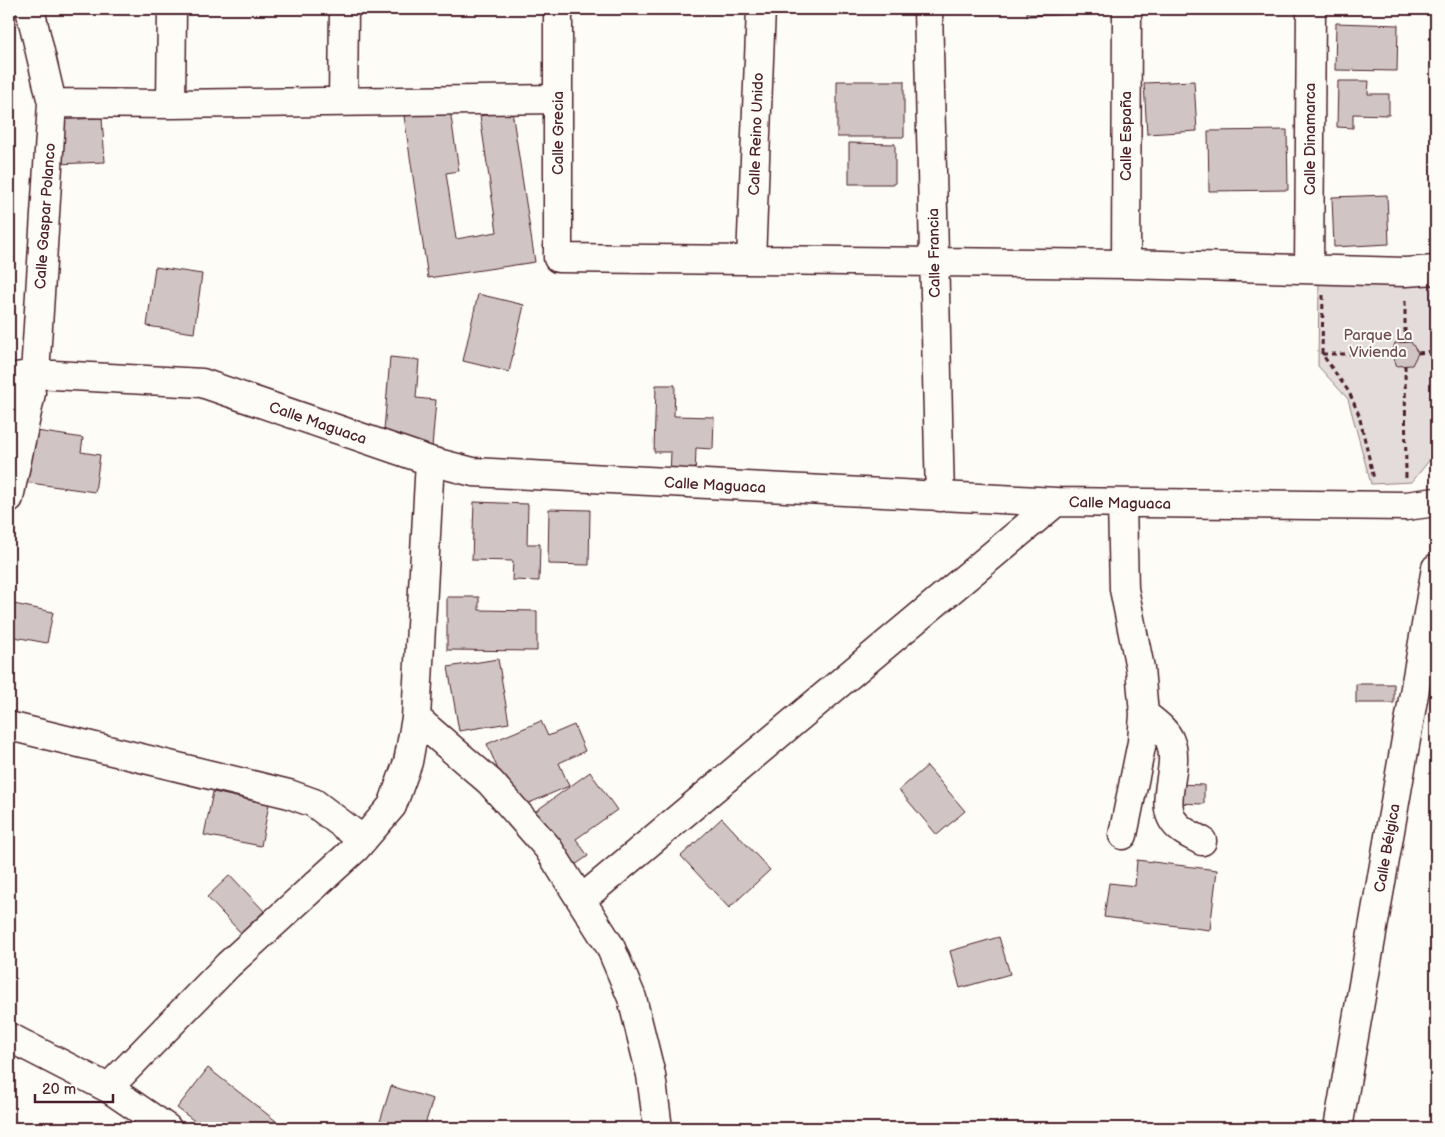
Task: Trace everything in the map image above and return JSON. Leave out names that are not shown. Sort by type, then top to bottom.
[{"type":"street","name":"Calle Gaspar Polanco","points":[[9,417],[22,376],[52,103],[30,9]]},
{"type":"street","points":[[171,104],[172,9]]},
{"type":"street","points":[[343,101],[344,9]]},
{"type":"street","name":"Calle Grecia","points":[[558,9],[558,258],[750,260]]},
{"type":"street","name":"Calle Reino Unido","points":[[750,260],[761,9]]},
{"type":"street","name":"Calle Francia","points":[[928,9],[940,497]]},
{"type":"street","name":"Calle España","points":[[1126,264],[1127,9]]},
{"type":"street","name":"Calle Dinamarca","points":[[1311,9],[1316,270]]},
{"type":"street","points":[[52,103],[171,104],[558,99]]},
{"type":"street","points":[[750,260],[1126,264],[1405,272],[1436,270]]},
{"type":"street","points":[[9,498],[22,376]]},
{"type":"street","name":"Calle Maguaca","points":[[22,376],[202,383],[430,461],[473,472],[1056,502],[1406,506],[1436,502]]},
{"type":"street","points":[[108,1088],[228,965],[356,848],[392,806],[408,762],[416,718],[430,461]]},
{"type":"street","points":[[582,899],[1056,502]]},
{"type":"street","points":[[1122,503],[1124,589],[1140,668],[1144,714],[1142,742],[1123,835]]},
{"type":"street","name":"Calle Bélgica","points":[[1338,1128],[1436,568]]},
{"type":"street","points":[[1144,714],[1170,739],[1174,755],[1168,804],[1171,816],[1180,829],[1202,841]]},
{"type":"street","points":[[416,718],[490,782],[548,848],[610,946],[632,998],[651,1075],[658,1128]]},
{"type":"street","points":[[9,726],[289,794],[314,802],[362,840]]},
{"type":"street","points":[[9,1037],[108,1088],[167,1128]]},
{"type":"path","points":[[1316,270],[1322,354],[1349,392],[1359,416],[1374,475],[1378,505]]},
{"type":"path","points":[[1405,272],[1405,342]]},
{"type":"path","points":[[1418,353],[1436,351]]},
{"type":"path","points":[[1322,354],[1392,354]]},
{"type":"path","points":[[1405,365],[1406,506]]},
{"type":"green space","name":"Parque La Vivienda","points":[[1319,281],[1436,283],[1436,452],[1412,482],[1371,484],[1348,399],[1318,366]]},
{"type":"building","points":[[1027,9],[1098,9],[1098,13],[1027,16]]},
{"type":"building","points":[[1336,23],[1398,25],[1397,71],[1335,70]]},
{"type":"building","points":[[837,81],[904,81],[904,137],[837,137]]},
{"type":"building","points":[[1194,81],[1197,131],[1147,134],[1144,83]]},
{"type":"building","points":[[1338,81],[1369,81],[1368,94],[1389,94],[1389,115],[1353,114],[1353,128],[1337,127]]},
{"type":"building","points":[[450,110],[459,171],[446,173],[456,239],[497,232],[480,116],[512,111],[535,262],[428,278],[404,116]]},
{"type":"building","points":[[102,118],[105,162],[56,164],[53,120]]},
{"type":"building","points":[[1287,130],[1288,190],[1209,191],[1208,131]]},
{"type":"building","points":[[849,143],[895,144],[895,184],[849,184]]},
{"type":"building","points":[[1387,195],[1389,244],[1334,247],[1332,197]]},
{"type":"building","points":[[155,267],[202,274],[194,333],[147,326]]},
{"type":"building","points":[[478,294],[524,305],[509,372],[463,361]]},
{"type":"building","points":[[1411,342],[1418,353],[1412,365],[1397,366],[1392,354],[1395,343]]},
{"type":"building","points":[[390,357],[419,360],[416,398],[436,400],[432,447],[383,443]]},
{"type":"building","points":[[656,385],[675,385],[674,416],[714,417],[713,449],[696,448],[695,477],[670,476],[671,452],[654,452]]},
{"type":"building","points":[[30,430],[83,438],[81,452],[100,455],[95,492],[23,482]]},
{"type":"building","points":[[474,502],[528,504],[527,544],[540,544],[539,581],[512,580],[513,561],[472,560]]},
{"type":"building","points":[[549,509],[590,510],[589,565],[548,564]]},
{"type":"building","points":[[447,597],[479,597],[479,610],[537,611],[537,651],[447,650]]},
{"type":"building","points":[[9,603],[53,612],[47,643],[9,636]]},
{"type":"building","points":[[498,659],[509,723],[459,731],[448,667]]},
{"type":"building","points":[[1356,684],[1394,684],[1394,703],[1356,703]]},
{"type":"building","points":[[541,721],[548,736],[574,725],[585,751],[559,763],[569,786],[515,809],[487,744]]},
{"type":"building","points":[[927,766],[965,811],[937,835],[899,790]]},
{"type":"building","points":[[590,772],[617,810],[576,839],[588,856],[568,870],[529,816]]},
{"type":"building","points":[[1174,784],[1204,785],[1204,804],[1174,803]]},
{"type":"building","points":[[213,792],[269,804],[261,846],[204,835]]},
{"type":"building","points":[[722,818],[770,870],[729,908],[681,856]]},
{"type":"building","points":[[1137,860],[1217,870],[1210,930],[1104,917],[1109,883],[1135,886]]},
{"type":"building","points":[[230,875],[264,911],[241,933],[207,897]]},
{"type":"building","points":[[999,937],[1010,974],[960,988],[950,951]]},
{"type":"building","points":[[208,1068],[276,1121],[271,1128],[204,1128],[177,1108]]},
{"type":"building","points":[[391,1086],[433,1099],[424,1128],[378,1128]]}]
